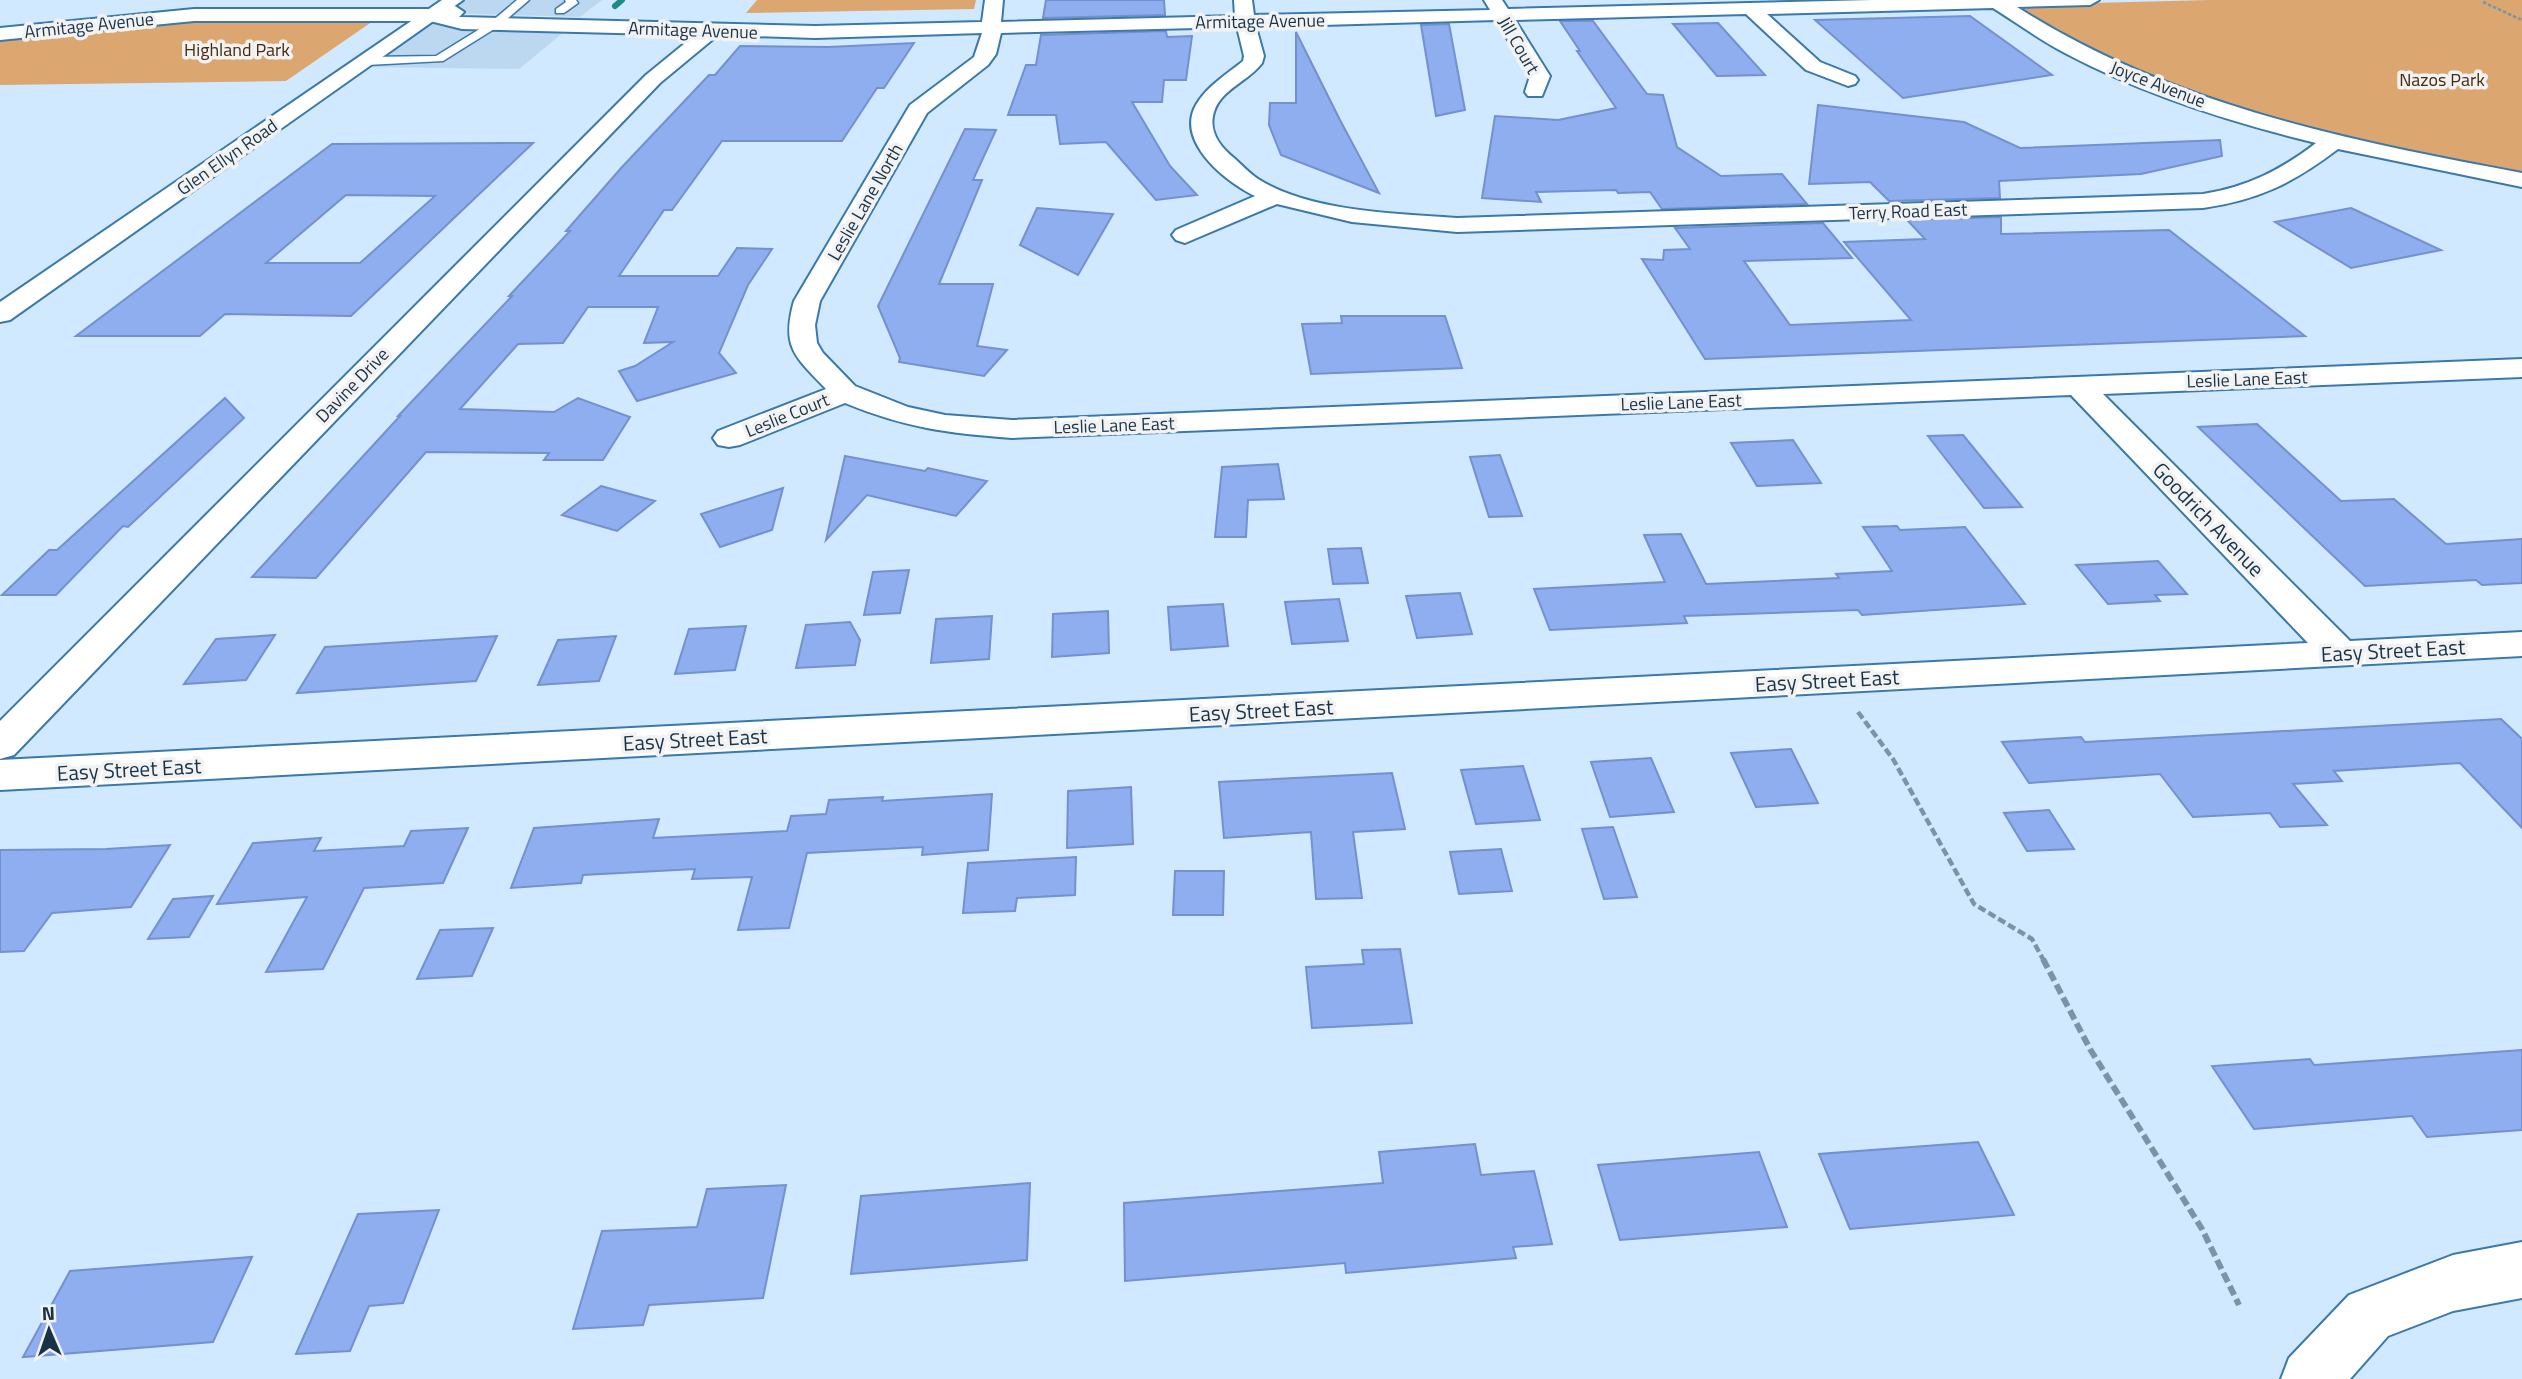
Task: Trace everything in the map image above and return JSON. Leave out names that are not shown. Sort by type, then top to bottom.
[{"type":"street","name":"Glen Ellyn Road","points":[[0,314],[454,0]]},
{"type":"street","name":"Armitage Avenue","points":[[0,34],[194,15],[430,15],[518,5],[565,6],[804,32],[993,15],[1497,6],[1638,0]]},
{"type":"street","name":"Armitage Avenue","points":[[1497,6],[1751,9],[2090,0]]},
{"type":"street","name":"Joyce Avenue","points":[[1994,1],[2048,36],[2121,72],[2218,107],[2335,140]]},
{"type":"street","name":"Jill Court","points":[[1497,6],[1541,76],[1535,92]]},
{"type":"street","points":[[1751,9],[1813,66],[1848,80]]},
{"type":"street","name":"Terry Road East","points":[[1244,10],[1254,56],[1252,63],[1214,94],[1204,109],[1201,122],[1204,137],[1220,159],[1251,185],[1276,196],[1365,216],[1457,225],[2217,200],[2255,191],[2293,172],[2335,140]]},
{"type":"street","name":"Armitage Avenue","points":[[430,15],[462,23],[495,24],[721,21]]},
{"type":"street","name":"Leslie Lane North","points":[[845,392],[812,358],[803,343],[801,325],[807,301],[918,110],[927,100],[983,58],[993,15]]},
{"type":"street","name":"Davine Drive","points":[[0,745],[653,79],[721,21]]},
{"type":"street","points":[[2335,140],[2522,180]]},
{"type":"street","points":[[1185,235],[1276,196]]},
{"type":"street","name":"Leslie Lane East","points":[[845,392],[898,414],[933,422],[1012,429],[2522,368]]},
{"type":"street","name":"Goodrich Avenue","points":[[2078,385],[2340,653]]},
{"type":"street","name":"Leslie Court","points":[[729,438],[845,392]]},
{"type":"street","name":"Easy Street East","points":[[0,775],[2522,644]]},
{"type":"street","points":[[2310,1379],[2369,1315],[2454,1283],[2522,1270]]},
{"type":"lane","points":[[367,61],[439,59],[495,24],[518,5]]},
{"type":"path","points":[[2483,2],[2522,20]]},
{"type":"path","points":[[1838,680],[1893,759],[1974,904],[2032,939],[2090,1049],[2202,1229],[2239,1305]]},
{"type":"shaded area","points":[[457,0],[602,0],[580,17],[438,13]]},
{"type":"shaded area","points":[[438,17],[576,22],[519,69],[365,67]]},
{"type":"green space","points":[[757,0],[976,0],[974,9],[746,13]]},
{"type":"green space","name":"Nazos Park","points":[[2210,0],[2522,0],[2522,176],[2348,140],[2191,94],[2073,46],[2014,5]]},
{"type":"green space","name":"Highland Park","points":[[236,17],[376,19],[286,81],[0,85],[0,38]]},
{"type":"building","points":[[1046,0],[1164,0],[1165,15],[1043,18]]},
{"type":"building","points":[[1970,16],[2052,75],[1903,98],[1815,20]]},
{"type":"building","points":[[1560,21],[1593,21],[1647,94],[1663,95],[1677,147],[1721,176],[1782,174],[1807,204],[1662,209],[1650,192],[1618,193],[1616,190],[1536,192],[1541,202],[1482,198],[1495,116],[1558,120],[1616,108]]},
{"type":"building","points":[[1718,23],[1765,75],[1717,76],[1673,24]]},
{"type":"building","points":[[1449,24],[1465,110],[1436,116],[1421,25]]},
{"type":"building","points":[[1166,31],[1167,37],[1192,36],[1186,80],[1164,80],[1162,102],[1132,102],[1170,166],[1197,195],[1156,200],[1106,142],[1060,144],[1056,115],[1008,115],[1026,65],[1036,65],[1041,35]]},
{"type":"building","points":[[1296,32],[1379,193],[1281,155],[1269,125],[1270,103],[1296,103]]},
{"type":"building","points":[[914,43],[884,88],[877,88],[842,141],[722,141],[672,210],[664,210],[619,276],[718,276],[737,248],[772,249],[748,285],[719,353],[736,373],[637,401],[619,371],[635,366],[673,342],[644,343],[658,307],[588,307],[563,343],[518,344],[460,409],[554,412],[578,398],[630,417],[603,460],[544,460],[549,453],[426,452],[316,578],[252,577],[398,416],[512,296],[509,296],[570,231],[566,231],[622,167],[709,75],[715,75],[740,46],[828,47]]},
{"type":"building","points":[[1818,105],[1964,122],[2020,148],[2220,140],[2222,156],[2141,174],[1999,181],[2000,198],[1889,201],[1870,182],[1809,184]]},
{"type":"building","points":[[965,129],[996,130],[973,180],[982,180],[939,284],[993,284],[977,346],[1007,350],[984,376],[899,362],[900,358],[878,306]]},
{"type":"building","points":[[533,143],[351,316],[225,314],[200,336],[76,336],[332,144]],"holes":[[[346,195],[435,196],[360,263],[266,263]]]},
{"type":"building","points":[[1037,208],[1113,214],[1078,275],[1020,245]]},
{"type":"building","points":[[2351,208],[2441,250],[2351,268],[2275,222]]},
{"type":"building","points":[[2001,217],[2001,234],[2169,230],[2305,336],[1705,359],[1642,259],[1663,260],[1664,250],[1690,249],[1675,228],[1823,223],[1852,258],[1744,261],[1790,325],[1911,320],[1844,242],[1925,239],[1907,220]]},
{"type":"building","points":[[1341,316],[1445,316],[1462,368],[1311,374],[1302,324],[1342,323]]},
{"type":"building","points":[[225,398],[244,418],[128,527],[123,526],[56,595],[2,595],[49,550],[57,550]]},
{"type":"building","points":[[2257,424],[2341,501],[2394,499],[2446,544],[2522,539],[2522,583],[2482,585],[2476,580],[2365,586],[2198,427]]},
{"type":"building","points":[[1963,435],[2022,507],[1984,508],[1928,436]]},
{"type":"building","points":[[1793,440],[1821,483],[1757,486],[1731,443]]},
{"type":"building","points":[[1500,455],[1522,516],[1489,517],[1470,457]]},
{"type":"building","points":[[845,456],[925,471],[928,468],[987,481],[956,516],[867,495],[826,540]]},
{"type":"building","points":[[1278,464],[1284,499],[1248,500],[1246,537],[1215,537],[1222,467]]},
{"type":"building","points":[[601,486],[655,501],[617,531],[562,515]]},
{"type":"building","points":[[783,488],[772,530],[720,547],[701,514]]},
{"type":"building","points":[[1897,526],[1900,530],[1965,527],[2025,604],[1862,615],[1858,610],[1684,616],[1687,623],[1550,630],[1534,589],[1665,582],[1644,535],[1681,534],[1706,584],[1839,578],[1836,574],[1892,571],[1863,527]]},
{"type":"building","points":[[1361,548],[1368,583],[1333,584],[1328,549]]},
{"type":"building","points":[[2158,561],[2187,594],[2155,595],[2160,601],[2108,604],[2076,565]]},
{"type":"building","points":[[909,570],[900,613],[864,615],[873,572]]},
{"type":"building","points":[[1460,593],[1472,634],[1417,638],[1406,596]]},
{"type":"building","points":[[1339,599],[1348,641],[1292,644],[1285,602]]},
{"type":"building","points":[[1223,604],[1228,646],[1171,650],[1168,607]]},
{"type":"building","points":[[1108,611],[1109,653],[1052,657],[1053,614]]},
{"type":"building","points":[[992,616],[989,659],[931,663],[936,619]]},
{"type":"building","points":[[850,622],[860,640],[855,665],[796,668],[806,625]]},
{"type":"building","points":[[746,626],[735,670],[675,674],[689,629]]},
{"type":"building","points":[[275,635],[246,680],[184,684],[216,639]]},
{"type":"building","points":[[497,636],[476,681],[297,693],[325,647]]},
{"type":"building","points":[[616,636],[599,681],[538,685],[558,640]]},
{"type":"building","points":[[2501,719],[2522,739],[2522,828],[2460,763],[2334,771],[2342,781],[2293,784],[2327,825],[2280,827],[2270,813],[2193,817],[2160,774],[2029,783],[2002,742],[2081,737],[2085,742]]},
{"type":"building","points":[[1791,749],[1818,803],[1756,807],[1731,753]]},
{"type":"building","points":[[1651,758],[1674,812],[1610,817],[1591,762]]},
{"type":"building","points":[[1523,766],[1540,820],[1476,824],[1461,770]]},
{"type":"building","points":[[1392,773],[1405,829],[1353,832],[1362,898],[1316,899],[1311,832],[1224,838],[1219,782]]},
{"type":"building","points":[[1131,787],[1133,844],[1067,848],[1068,791]]},
{"type":"building","points":[[992,794],[988,850],[922,855],[923,847],[807,853],[789,928],[738,930],[752,877],[692,879],[695,869],[583,875],[581,883],[511,888],[534,828],[659,819],[653,838],[787,831],[791,816],[826,814],[829,800],[883,797],[882,801]]},
{"type":"building","points":[[2049,810],[2074,849],[2027,851],[2004,813]]},
{"type":"building","points":[[1613,827],[1637,897],[1604,899],[1582,829]]},
{"type":"building","points":[[468,828],[443,883],[364,888],[323,969],[266,972],[307,897],[217,904],[253,843],[321,838],[314,851],[404,846],[411,831]]},
{"type":"building","points":[[170,845],[131,907],[52,913],[24,951],[0,952],[0,850],[106,849]]},
{"type":"building","points":[[1501,849],[1512,891],[1459,894],[1450,852]]},
{"type":"building","points":[[1076,857],[1075,895],[1017,898],[1015,911],[963,913],[968,863]]},
{"type":"building","points":[[1175,871],[1224,871],[1223,915],[1173,915]]},
{"type":"building","points":[[213,896],[189,937],[148,939],[173,899]]},
{"type":"building","points":[[493,928],[472,976],[417,979],[440,930]]},
{"type":"building","points":[[1400,949],[1412,1023],[1312,1028],[1306,967],[1364,964],[1362,950]]},
{"type":"building","points":[[2522,1050],[2522,1130],[2427,1137],[2412,1116],[2254,1129],[2212,1066],[2310,1059],[2314,1065]]},
{"type":"building","points":[[1978,1142],[2014,1215],[1850,1229],[1819,1154]]},
{"type":"building","points":[[1475,1144],[1481,1175],[1534,1171],[1552,1244],[1513,1247],[1516,1258],[1346,1273],[1345,1263],[1125,1281],[1124,1203],[1383,1183],[1379,1152]]},
{"type":"building","points":[[1759,1152],[1787,1227],[1620,1240],[1598,1165]]},
{"type":"building","points":[[1030,1183],[1027,1260],[851,1274],[861,1196]]},
{"type":"building","points":[[786,1185],[763,1298],[649,1305],[643,1325],[573,1329],[602,1231],[697,1227],[707,1189]]},
{"type":"building","points":[[439,1210],[403,1303],[369,1306],[350,1351],[296,1354],[358,1214]]},
{"type":"building","points":[[252,1257],[213,1342],[23,1357],[70,1271]]},
{"type":"waterway","points":[[615,6],[622,0]]}]
